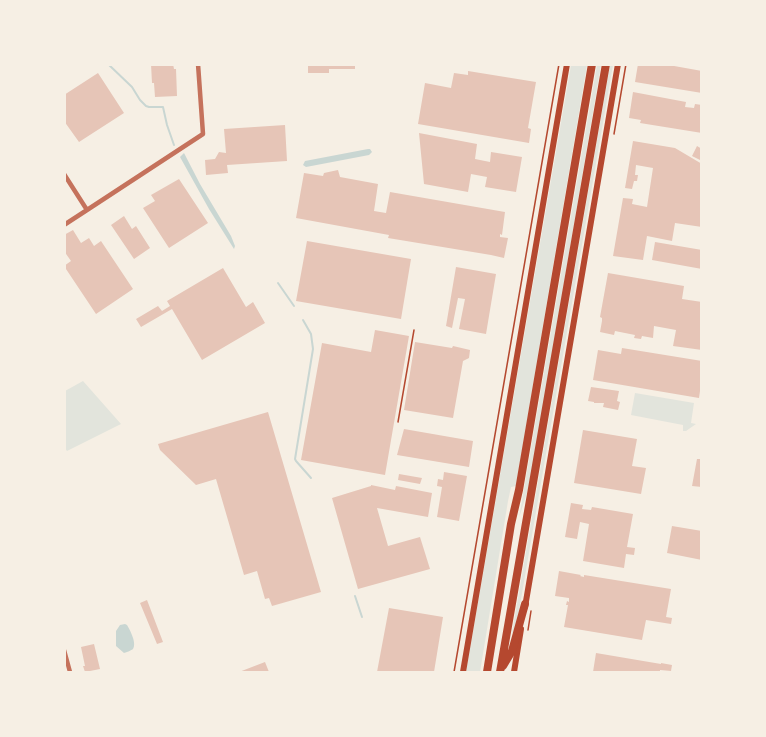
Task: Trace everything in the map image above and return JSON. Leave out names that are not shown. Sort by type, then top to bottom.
[{"type":"highway","points":[[487,672],[592,64]]},
{"type":"highway","points":[[501,671],[606,64]]},
{"type":"highway","points":[[501,671],[512,651],[525,604]]},
{"type":"main road","points":[[463,672],[567,64]]},
{"type":"main road","points":[[514,672],[618,64]]},
{"type":"street","points":[[64,225],[203,134],[198,64]]},
{"type":"street","points":[[64,174],[87,210]]},
{"type":"street","points":[[64,650],[70,672]]},
{"type":"path","points":[[454,672],[559,64]]},
{"type":"path","points":[[398,422],[414,330]]},
{"type":"shaded area","points":[[571,65],[587,65],[516,486],[511,487],[508,501],[480,672],[466,672]]},
{"type":"shaded area","points":[[597,65],[601,65],[530,483],[519,518]]},
{"type":"shaded area","points":[[610,65],[613,65],[515,634],[512,633]]},
{"type":"shaded area","points":[[370,149],[372,152],[369,155],[306,167],[303,165],[305,161]]},
{"type":"shaded area","points":[[184,153],[231,236],[234,249],[180,157]]},
{"type":"shaded area","points":[[83,381],[121,424],[67,451],[64,447],[65,391]]},
{"type":"shaded area","points":[[635,393],[694,403],[691,423],[696,424],[683,431],[683,425],[631,415]]},
{"type":"shaded area","points":[[125,624],[133,637],[134,646],[133,649],[124,653],[116,646],[116,631],[120,625]]},
{"type":"building","points":[[151,64],[173,64],[176,69],[177,96],[155,97]]},
{"type":"building","points":[[308,64],[355,64],[355,69],[329,69],[329,73],[308,73]]},
{"type":"building","points":[[638,64],[663,64],[702,71],[702,93],[635,82]]},
{"type":"building","points":[[468,71],[536,82],[528,128],[531,129],[529,143],[418,124],[425,83],[451,88],[454,73],[468,75]]},
{"type":"building","points":[[98,73],[124,113],[79,142],[64,121],[64,95]]},
{"type":"building","points":[[633,92],[686,102],[685,107],[694,108],[695,104],[702,105],[702,133],[640,123],[641,120],[629,118]]},
{"type":"building","points":[[285,125],[287,161],[227,165],[228,173],[206,175],[205,160],[215,159],[219,152],[226,153],[224,129]]},
{"type":"building","points":[[419,133],[477,144],[475,159],[490,162],[491,152],[522,157],[516,192],[485,187],[487,177],[471,174],[468,192],[424,184]]},
{"type":"building","points":[[633,141],[675,148],[702,164],[702,227],[675,223],[672,241],[647,236],[643,260],[613,256],[623,198],[633,199],[632,204],[647,207],[653,168],[636,165],[637,181],[634,181],[632,189],[625,188]]},
{"type":"building","points":[[697,146],[702,149],[702,161],[692,156]]},
{"type":"building","points":[[338,170],[340,177],[378,184],[374,211],[386,213],[390,192],[505,212],[502,235],[500,234],[500,237],[508,238],[504,258],[388,238],[389,235],[296,218],[304,173],[323,176],[324,173]]},
{"type":"building","points":[[179,179],[208,223],[169,248],[143,208],[155,201],[151,195]]},
{"type":"building","points":[[124,216],[132,229],[136,226],[150,248],[134,259],[111,225]]},
{"type":"building","points":[[73,230],[81,243],[89,238],[94,246],[101,241],[133,289],[96,314],[64,266],[71,261],[64,251],[64,235]]},
{"type":"building","points":[[307,241],[411,259],[401,319],[296,301]]},
{"type":"building","points":[[655,242],[702,250],[702,269],[652,260]]},
{"type":"building","points":[[456,267],[496,274],[486,334],[459,329],[465,299],[458,298],[452,328],[446,326]]},
{"type":"building","points":[[223,268],[246,307],[253,302],[265,323],[202,360],[172,309],[141,327],[136,319],[158,306],[162,311],[170,306],[167,301]]},
{"type":"building","points":[[608,273],[684,286],[682,299],[702,302],[702,350],[673,346],[676,330],[654,326],[653,338],[642,336],[641,339],[634,338],[635,335],[615,331],[614,335],[600,332],[602,318],[600,317]]},
{"type":"building","points":[[375,330],[409,336],[385,475],[301,460],[322,343],[371,352]]},
{"type":"building","points":[[415,342],[470,350],[469,358],[463,361],[453,418],[404,410]]},
{"type":"building","points":[[622,348],[702,361],[702,391],[700,391],[699,398],[593,380],[598,350],[621,354]]},
{"type":"building","points":[[591,387],[619,391],[618,410],[603,407],[604,403],[588,401]]},
{"type":"building","points":[[268,412],[321,592],[272,606],[269,598],[265,599],[257,571],[244,575],[216,479],[196,485],[160,450],[158,444]]},
{"type":"building","points":[[404,429],[473,441],[469,467],[397,455]]},
{"type":"building","points":[[583,430],[637,439],[632,466],[646,468],[641,494],[574,483]]},
{"type":"building","points":[[697,459],[702,459],[702,487],[692,486]]},
{"type":"building","points":[[444,472],[467,476],[459,521],[437,517],[442,487],[437,486],[438,479],[443,480]]},
{"type":"building","points":[[399,474],[422,478],[420,484],[398,480]]},
{"type":"building","points":[[371,485],[395,490],[396,486],[432,493],[428,517],[377,508],[388,546],[420,537],[430,569],[358,589],[332,498]]},
{"type":"building","points":[[571,503],[583,505],[582,509],[591,510],[592,507],[633,514],[627,547],[635,548],[634,555],[626,554],[624,568],[583,561],[589,524],[580,522],[577,539],[565,537]]},
{"type":"building","points":[[672,526],[702,531],[702,560],[667,553]]},
{"type":"building","points":[[559,571],[584,577],[584,575],[671,589],[666,617],[672,618],[671,624],[646,620],[642,640],[564,627],[569,598],[555,596]]},
{"type":"building","points":[[147,600],[163,642],[157,644],[140,603]]},
{"type":"building","points":[[389,608],[443,617],[434,672],[377,672]]},
{"type":"building","points":[[94,644],[100,669],[85,672],[81,647]]},
{"type":"building","points":[[596,653],[672,665],[671,671],[593,672]]},
{"type":"building","points":[[265,662],[269,672],[239,672]]},
{"type":"waterway","points":[[108,64],[132,87],[146,106],[163,107],[174,145]]},
{"type":"waterway","points":[[278,283],[294,306]]},
{"type":"waterway","points":[[303,320],[311,334],[313,349],[295,459],[311,478]]},
{"type":"waterway","points":[[355,596],[362,617]]}]
